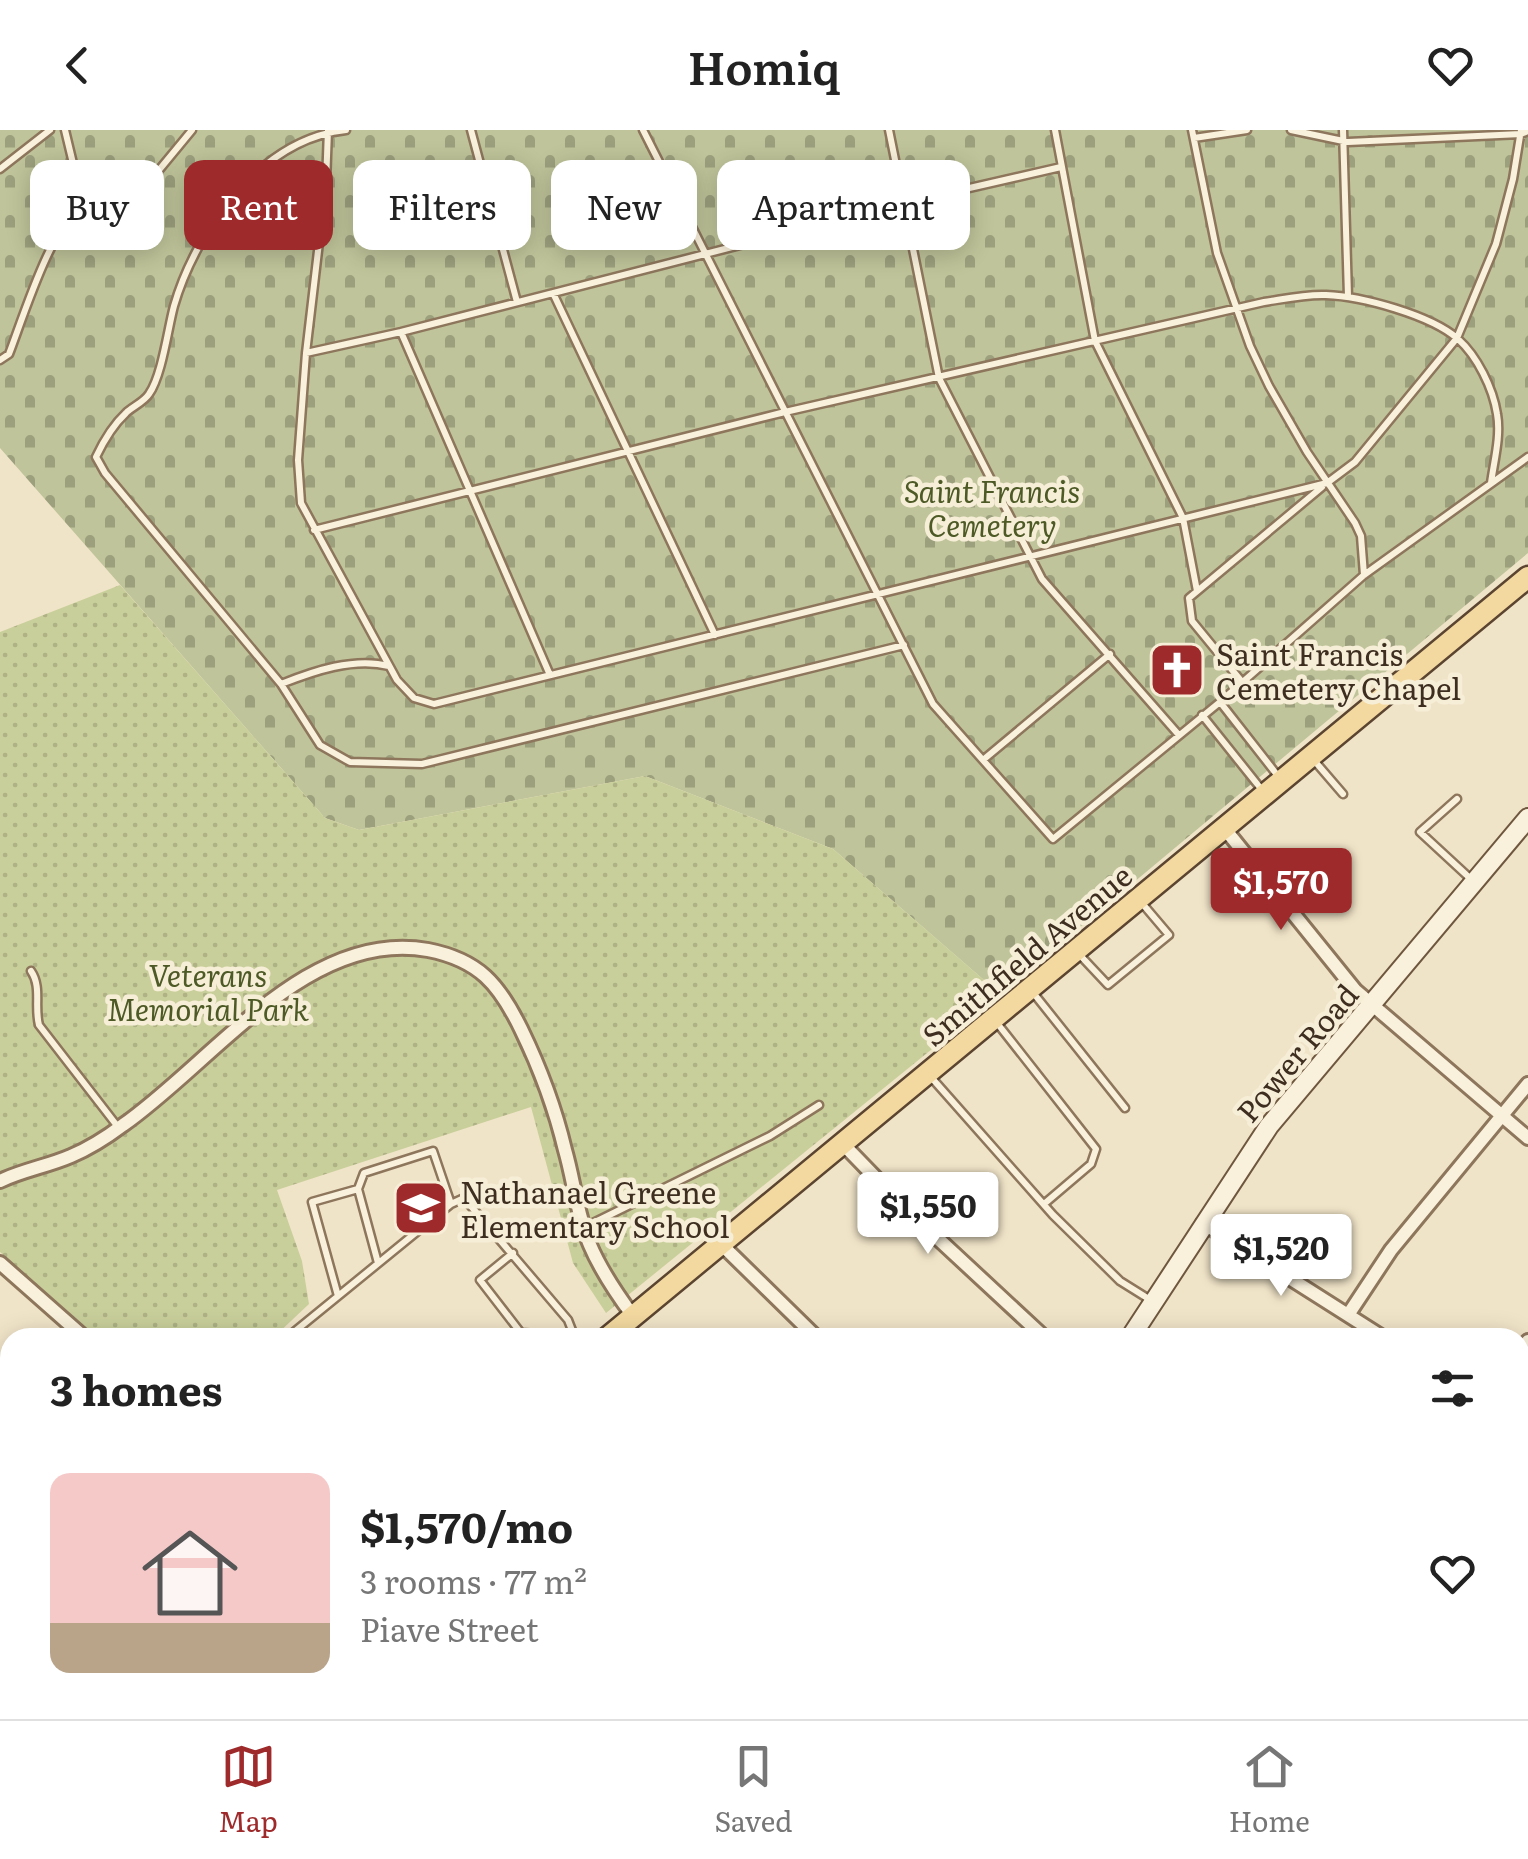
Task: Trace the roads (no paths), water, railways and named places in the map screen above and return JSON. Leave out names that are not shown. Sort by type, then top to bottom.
[{"type":"main road","name":"Smithfield Avenue","points":[[619,1328],[1528,577]]},
{"type":"main road","name":"Power Road","points":[[1136,1328],[1261,1136],[1528,818]]},
{"type":"street","points":[[1225,830],[1355,990],[1528,1138]]},
{"type":"street","points":[[0,1181],[73,1155],[118,1128],[240,1026],[324,967],[392,946],[445,954],[471,964],[488,978],[520,1028],[555,1114],[584,1227],[601,1268],[633,1316]]},
{"type":"street","points":[[1348,1315],[1391,1250],[1528,1084]]},
{"type":"street","points":[[843,1144],[1034,1328]]},
{"type":"street","points":[[1203,1223],[1368,1328]]},
{"type":"street","points":[[722,1244],[807,1328]]},
{"type":"street","points":[[0,1263],[74,1328]]},
{"type":"lane","points":[[0,169],[50,130]]},
{"type":"lane","points":[[64,130],[71,160]]},
{"type":"lane","points":[[164,164],[192,130]]},
{"type":"lane","points":[[346,130],[328,131],[280,154],[217,214],[181,281],[150,394],[106,434],[96,457],[104,473],[281,684],[320,745],[350,762],[422,764],[904,645]]},
{"type":"lane","points":[[471,130],[517,302]]},
{"type":"lane","points":[[643,130],[934,704],[1053,839],[1220,702],[1364,575],[1528,458]]},
{"type":"lane","points":[[889,130],[895,160]]},
{"type":"lane","points":[[1056,130],[1095,341],[1183,518],[1197,591]]},
{"type":"lane","points":[[1247,130],[1193,134],[1217,253],[1269,386],[1356,522],[1364,575]]},
{"type":"lane","points":[[1242,682],[1192,621],[1189,598],[1365,450],[1458,338],[1496,244],[1524,132],[1341,140],[1290,130]]},
{"type":"lane","points":[[1343,130],[1348,296]]},
{"type":"lane","points":[[328,131],[306,353],[298,474],[300,504],[405,691],[424,704],[1327,482]]},
{"type":"lane","points":[[970,188],[1061,167]]},
{"type":"lane","points":[[0,360],[9,354],[50,250]]},
{"type":"lane","points":[[306,353],[721,250]]},
{"type":"lane","points":[[914,250],[940,378],[1030,556],[1049,588],[1178,734]]},
{"type":"lane","points":[[553,292],[715,635]]},
{"type":"lane","points":[[314,530],[785,412],[1294,297],[1348,296],[1396,309],[1458,338],[1483,374],[1497,412],[1499,432],[1491,484]]},
{"type":"lane","points":[[400,332],[550,675]]},
{"type":"lane","points":[[983,760],[1110,654]]},
{"type":"lane","points":[[281,684],[346,665],[372,662],[390,666]]},
{"type":"lane","points":[[1220,702],[1274,788]]},
{"type":"lane","points":[[1202,715],[1274,788]]},
{"type":"lane","points":[[1311,757],[1344,794]]},
{"type":"lane","points":[[1457,799],[1420,832],[1474,882]]},
{"type":"lane","points":[[1076,951],[1108,985],[1169,935],[1139,900]]},
{"type":"lane","points":[[32,971],[38,982],[35,1008],[39,1025],[118,1128]]},
{"type":"lane","points":[[1030,989],[1125,1108]]},
{"type":"lane","points":[[994,1019],[1096,1149],[1090,1164],[1044,1204]]},
{"type":"lane","points":[[928,1074],[1044,1204],[1120,1281],[1153,1302]]},
{"type":"lane","points":[[584,1227],[770,1136],[819,1106]]},
{"type":"lane","points":[[378,1264],[358,1189],[364,1173],[433,1151],[451,1204]]},
{"type":"lane","points":[[338,1296],[312,1202],[358,1189]]},
{"type":"lane","points":[[299,1328],[451,1204],[464,1198],[571,1328]]},
{"type":"lane","points":[[513,1254],[480,1280],[517,1328]]},
{"type":"place","name":"Saint Francis Cemetery Chapel","points":[[1177,670]]},
{"type":"place","name":"Nathanael Greene Elementary School","points":[[421,1208]]},
{"type":"park label","name":"Saint Francis Cemetery","points":[[992,507]]},
{"type":"park label","name":"Veterans Memorial Park","points":[[208,991]]}]
